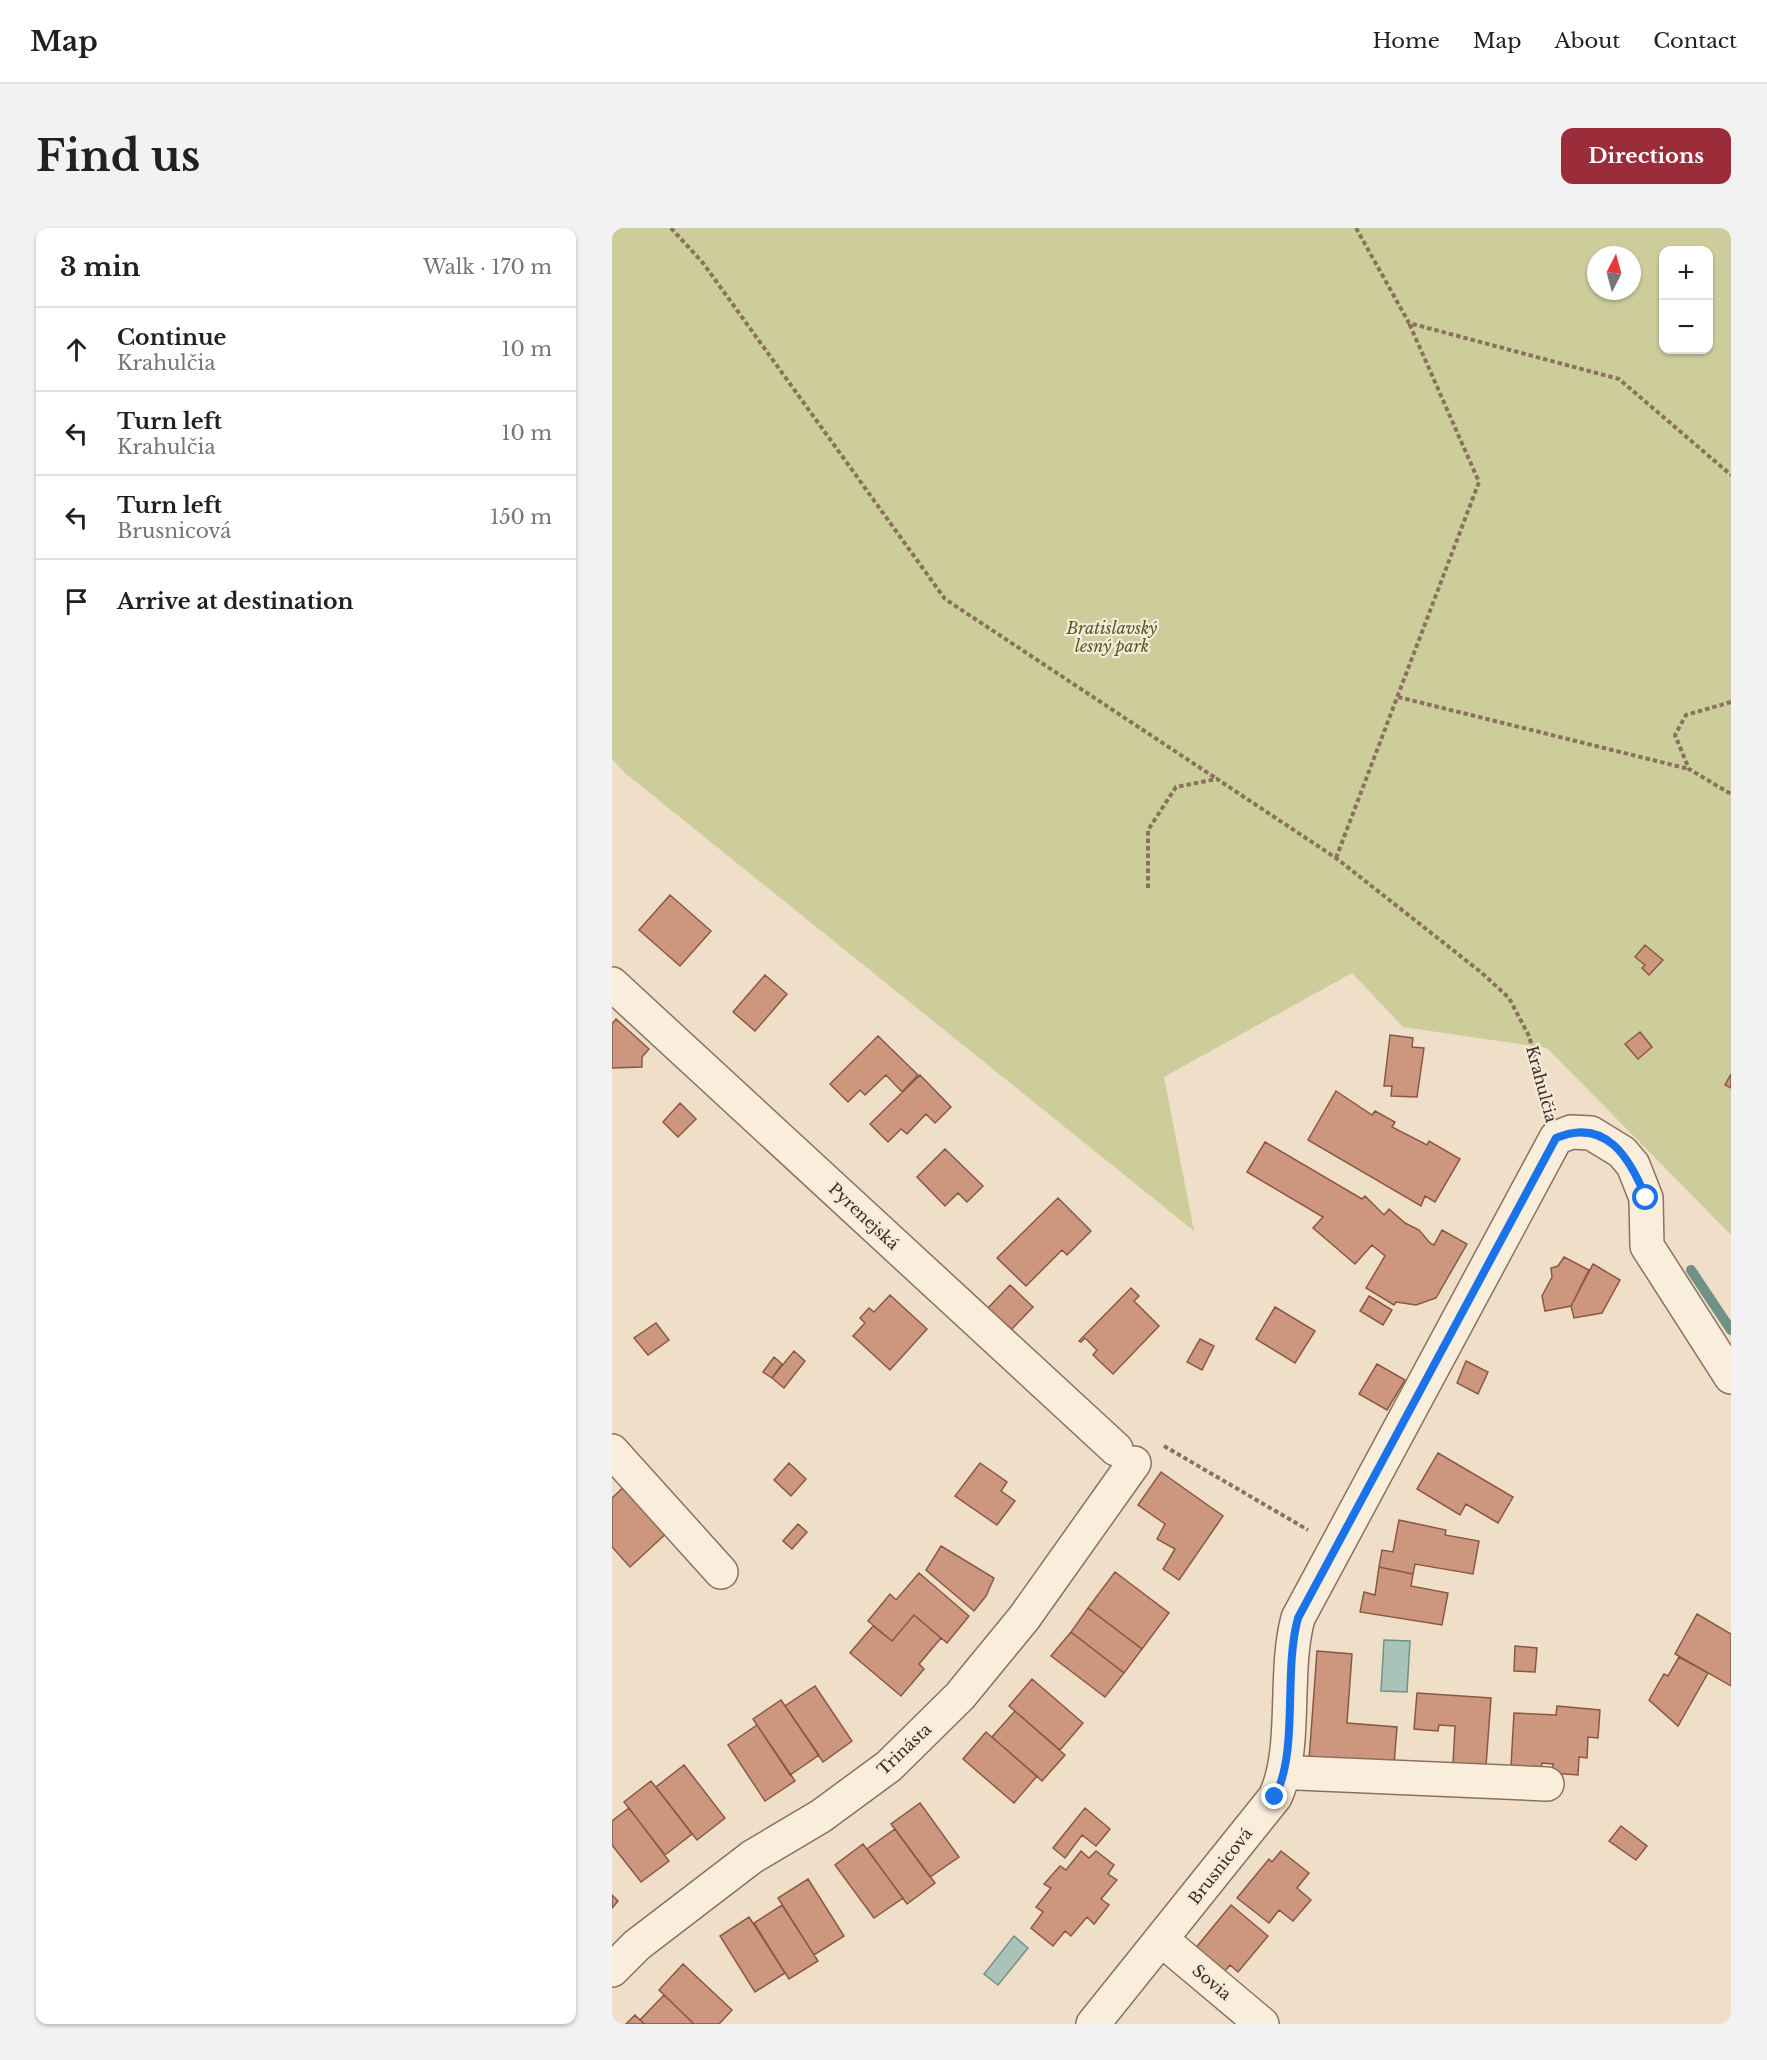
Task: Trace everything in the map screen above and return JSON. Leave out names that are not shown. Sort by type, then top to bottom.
[{"type":"street","name":"Pyrenejská","points":[[612,984],[1135,1451]]},
{"type":"street","name":"Krahulčia","points":[[1556,1138],[1571,1132],[1591,1133],[1622,1152],[1633,1165],[1646,1198],[1647,1246],[1731,1377]]},
{"type":"street","name":"Brusnicová","points":[[1093,2024],[1275,1797],[1285,1768],[1292,1637],[1304,1605],[1556,1138]]},
{"type":"street","points":[[612,1451],[721,1572]]},
{"type":"street","name":"Trinásta","points":[[612,1970],[637,1945],[752,1857],[821,1816],[889,1766],[960,1695],[1024,1618],[1135,1451]]},
{"type":"street","points":[[1285,1768],[1298,1773],[1547,1784]]},
{"type":"street","name":"Sovia","points":[[1162,1940],[1262,2024]]},
{"type":"path","name":"Krahulčia","points":[[671,228],[703,263],[945,599],[1336,858],[1509,998],[1529,1036],[1545,1085],[1556,1138]]},
{"type":"path","points":[[1336,858],[1479,482],[1409,323],[1356,228]]},
{"type":"path","points":[[1409,323],[1618,379],[1731,476]]},
{"type":"path","points":[[1398,697],[1689,769],[1731,794]]},
{"type":"path","points":[[1689,769],[1675,735],[1686,715],[1731,702]]},
{"type":"path","points":[[1148,888],[1148,830],[1176,787],[1216,779]]},
{"type":"path","points":[[1135,1451],[1336,1546]]},
{"type":"green space","name":"Bratislavský lesný park","points":[[612,228],[1731,228],[1731,1235],[1547,1048],[1403,1027],[1352,973],[1164,1077],[1194,1231],[625,773],[612,759]]},
{"type":"shaded area","points":[[1384,1640],[1410,1641],[1407,1692],[1381,1691]]},
{"type":"shaded area","points":[[1014,1936],[1028,1948],[998,1985],[984,1974]]},
{"type":"building","points":[[670,895],[711,931],[680,966],[639,930]]},
{"type":"building","points":[[1645,945],[1663,960],[1649,975],[1642,968],[1645,965],[1635,957]]},
{"type":"building","points":[[765,975],[787,994],[755,1031],[733,1012]]},
{"type":"building","points":[[616,1019],[649,1049],[642,1057],[642,1067],[612,1068],[612,1024]]},
{"type":"building","points":[[1640,1032],[1652,1047],[1638,1059],[1625,1044]]},
{"type":"building","points":[[1390,1035],[1413,1038],[1412,1047],[1424,1048],[1417,1097],[1391,1096],[1392,1086],[1384,1086]]},
{"type":"building","points":[[878,1036],[918,1075],[902,1092],[886,1075],[865,1095],[860,1090],[848,1102],[830,1084]]},
{"type":"building","points":[[1731,1074],[1731,1088],[1725,1085]]},
{"type":"building","points":[[920,1075],[951,1107],[935,1123],[926,1114],[907,1134],[901,1129],[888,1142],[870,1124]]},
{"type":"building","points":[[1336,1091],[1372,1115],[1375,1111],[1395,1122],[1392,1127],[1427,1145],[1429,1141],[1460,1159],[1435,1202],[1425,1196],[1421,1206],[1308,1140]]},
{"type":"building","points":[[680,1103],[696,1119],[678,1137],[663,1122]]},
{"type":"building","points":[[1265,1142],[1362,1199],[1365,1196],[1384,1215],[1389,1209],[1405,1223],[1419,1230],[1430,1243],[1434,1245],[1442,1230],[1467,1244],[1436,1298],[1416,1305],[1396,1302],[1394,1305],[1366,1288],[1385,1256],[1372,1245],[1355,1264],[1313,1228],[1323,1217],[1247,1172]]},
{"type":"building","points":[[945,1149],[983,1186],[967,1202],[958,1193],[945,1206],[917,1177]]},
{"type":"building","points":[[1058,1198],[1091,1231],[1067,1255],[1062,1250],[1026,1286],[997,1258]]},
{"type":"building","points":[[1564,1257],[1589,1270],[1571,1306],[1545,1311],[1542,1296],[1552,1277],[1551,1268],[1558,1266]]},
{"type":"building","points":[[1593,1264],[1620,1280],[1602,1313],[1574,1318],[1571,1306]]},
{"type":"building","points":[[1010,1285],[1033,1307],[1011,1330],[988,1308]]},
{"type":"building","points":[[1131,1288],[1139,1296],[1134,1301],[1159,1326],[1113,1374],[1093,1355],[1097,1350],[1085,1338],[1079,1341]]},
{"type":"building","points":[[890,1295],[927,1329],[890,1370],[853,1336],[865,1323],[860,1318],[869,1308],[874,1312]]},
{"type":"building","points":[[1369,1296],[1392,1310],[1383,1325],[1360,1311]]},
{"type":"building","points":[[1275,1307],[1315,1331],[1295,1363],[1256,1339]]},
{"type":"building","points":[[656,1323],[669,1340],[648,1355],[634,1338]]},
{"type":"building","points":[[1200,1339],[1214,1346],[1202,1370],[1187,1362]]},
{"type":"building","points":[[794,1351],[805,1361],[784,1388],[772,1378]]},
{"type":"building","points":[[774,1357],[782,1364],[772,1378],[763,1372]]},
{"type":"building","points":[[1466,1361],[1488,1372],[1478,1394],[1457,1383]]},
{"type":"building","points":[[1377,1364],[1405,1380],[1387,1410],[1359,1394]]},
{"type":"building","points":[[1438,1453],[1513,1497],[1498,1523],[1466,1504],[1460,1515],[1417,1489]]},
{"type":"building","points":[[789,1463],[806,1479],[791,1496],[774,1480]]},
{"type":"building","points":[[980,1463],[1007,1482],[1001,1491],[1015,1501],[997,1525],[955,1496]]},
{"type":"building","points":[[1161,1472],[1223,1516],[1179,1580],[1163,1569],[1175,1549],[1157,1539],[1165,1524],[1138,1505]]},
{"type":"building","points":[[627,1484],[670,1530],[630,1567],[612,1547],[612,1498]]},
{"type":"building","points":[[1399,1520],[1446,1530],[1445,1535],[1479,1541],[1473,1574],[1415,1564],[1413,1574],[1379,1567],[1382,1550],[1393,1552]]},
{"type":"building","points":[[798,1524],[807,1532],[792,1549],[783,1541]]},
{"type":"building","points":[[941,1546],[994,1578],[986,1596],[974,1611],[926,1570]]},
{"type":"building","points":[[1379,1567],[1413,1574],[1411,1586],[1448,1593],[1442,1625],[1360,1612],[1364,1592],[1375,1595]]},
{"type":"building","points":[[1115,1572],[1169,1613],[1142,1649],[1088,1608]]},
{"type":"building","points":[[919,1573],[969,1616],[947,1643],[914,1615],[892,1641],[868,1621],[890,1594],[896,1600]]},
{"type":"building","points":[[1088,1608],[1142,1649],[1124,1673],[1071,1632]]},
{"type":"building","points":[[1697,1614],[1731,1634],[1731,1686],[1675,1654]]},
{"type":"building","points":[[914,1615],[941,1638],[919,1664],[924,1669],[901,1696],[850,1653],[873,1626],[892,1641]]},
{"type":"building","points":[[1071,1632],[1124,1673],[1105,1697],[1051,1656]]},
{"type":"building","points":[[1515,1646],[1537,1648],[1535,1672],[1514,1671]]},
{"type":"building","points":[[1317,1651],[1352,1654],[1347,1723],[1397,1727],[1394,1765],[1309,1760]]},
{"type":"building","points":[[1679,1657],[1708,1673],[1678,1726],[1649,1700],[1664,1674],[1668,1676]]},
{"type":"building","points":[[1032,1679],[1083,1723],[1060,1750],[1009,1706]]},
{"type":"building","points":[[815,1686],[852,1741],[823,1762],[785,1706]]},
{"type":"building","points":[[1417,1693],[1491,1698],[1486,1766],[1453,1764],[1455,1726],[1439,1725],[1438,1731],[1414,1729]]},
{"type":"building","points":[[781,1700],[819,1755],[790,1775],[753,1719]]},
{"type":"building","points":[[1557,1706],[1600,1710],[1598,1738],[1588,1737],[1587,1758],[1579,1757],[1578,1775],[1552,1773],[1553,1764],[1542,1763],[1541,1768],[1511,1766],[1514,1713],[1556,1715]]},
{"type":"building","points":[[1015,1711],[1065,1755],[1042,1781],[992,1737]]},
{"type":"building","points":[[757,1725],[795,1781],[765,1801],[728,1745]]},
{"type":"building","points":[[986,1732],[1037,1776],[1014,1803],[963,1759]]},
{"type":"building","points":[[684,1765],[725,1818],[697,1840],[656,1787]]},
{"type":"building","points":[[651,1781],[692,1834],[665,1855],[624,1802]]},
{"type":"building","points":[[920,1803],[959,1857],[930,1877],[891,1824]]},
{"type":"building","points":[[629,1808],[669,1861],[641,1882],[612,1845],[612,1821]]},
{"type":"building","points":[[1085,1808],[1110,1829],[1096,1846],[1082,1835],[1065,1858],[1053,1848]]},
{"type":"building","points":[[1621,1826],[1647,1846],[1636,1860],[1609,1841]]},
{"type":"building","points":[[895,1829],[935,1883],[907,1904],[867,1849]]},
{"type":"building","points":[[863,1844],[903,1898],[874,1918],[835,1865]]},
{"type":"building","points":[[1081,1851],[1089,1858],[1096,1851],[1114,1865],[1108,1874],[1117,1880],[1101,1899],[1109,1905],[1094,1924],[1087,1917],[1071,1936],[1065,1931],[1053,1946],[1031,1928],[1043,1912],[1036,1907],[1051,1888],[1044,1884],[1060,1866],[1066,1870]]},
{"type":"building","points":[[1281,1851],[1309,1873],[1297,1888],[1311,1900],[1293,1921],[1279,1910],[1269,1923],[1237,1898],[1269,1859],[1272,1862]]},
{"type":"building","points":[[808,1879],[844,1936],[814,1955],[778,1898]]},
{"type":"building","points":[[612,1895],[618,1901],[612,1908]]},
{"type":"building","points":[[782,1905],[818,1961],[789,1979],[754,1923]]},
{"type":"building","points":[[1231,1905],[1268,1936],[1238,1972],[1230,1965],[1219,1978],[1190,1955]]},
{"type":"building","points":[[749,1917],[785,1973],[755,1992],[720,1936]]},
{"type":"building","points":[[683,1964],[732,2010],[719,2024],[694,2024],[659,1990]]},
{"type":"building","points":[[664,1995],[694,2024],[645,2024],[640,2020]]},
{"type":"building","points":[[635,2015],[640,2020],[645,2024],[626,2024]]},
{"type":"waterway","points":[[1691,1270],[1731,1330]]},
{"type":"route","points":[[1275,1797],[1285,1768],[1290,1653],[1298,1618],[1556,1138],[1571,1132],[1591,1133],[1607,1141],[1622,1152],[1633,1165],[1646,1198]]}]
